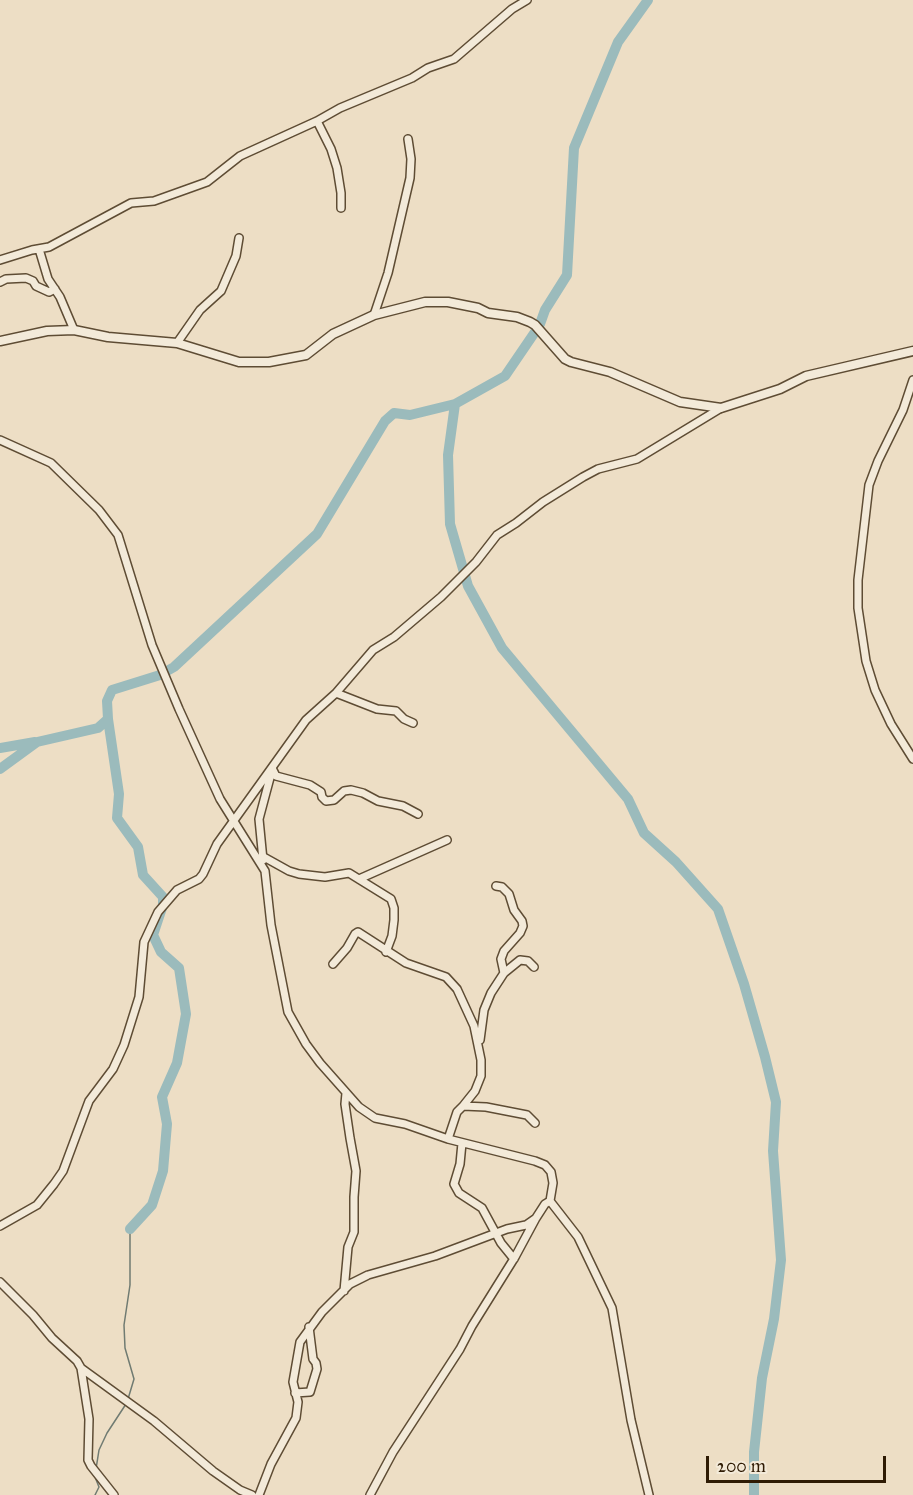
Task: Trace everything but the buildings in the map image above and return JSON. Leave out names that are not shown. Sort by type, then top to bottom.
[{"type":"street","points":[[0,260],[49,247],[131,203],[154,201],[207,182],[240,156],[317,122],[340,108],[412,78],[428,68],[454,59],[512,9],[527,0]]},
{"type":"street","points":[[317,122],[331,149],[337,168],[341,208]]},
{"type":"street","points":[[374,315],[388,273],[410,178],[408,140]]},
{"type":"street","points":[[177,343],[200,310],[221,291],[236,256],[239,238]]},
{"type":"street","points":[[39,249],[48,279],[74,330]]},
{"type":"street","points":[[0,282],[6,279],[26,278],[49,292],[55,290]]},
{"type":"street","points":[[0,341],[47,331],[74,330],[108,337],[177,343],[232,360],[269,362],[306,355],[333,334],[374,315],[434,300],[462,303],[488,313],[517,317],[535,325],[565,359],[571,362],[610,372],[680,402],[721,408]]},
{"type":"street","points":[[0,1227],[37,1205],[63,1171],[89,1101],[113,1069],[124,1045],[139,997],[142,954],[150,929],[168,899],[177,890],[199,879],[232,821],[306,720],[336,693],[374,650],[394,637],[441,597],[476,562],[497,535],[583,477],[598,469],[637,459],[721,408],[788,386],[806,376],[913,351]]},
{"type":"street","points":[[913,380],[903,410],[869,485],[858,580],[858,608],[866,661],[875,690],[891,724],[913,759]]},
{"type":"street","points":[[0,440],[51,463],[66,475],[110,522],[118,536],[159,663],[200,756],[232,821],[265,871]]},
{"type":"street","points":[[336,693],[376,709],[396,711],[404,719],[413,723]]},
{"type":"street","points":[[272,768],[276,776],[310,785],[321,792],[322,798],[326,801],[334,800],[344,791],[351,790],[363,792],[378,801],[403,806],[418,814]]},
{"type":"street","points":[[272,768],[259,819],[271,925],[288,1012],[306,1044],[346,1093],[359,1107],[375,1118],[405,1124],[448,1140],[545,1165],[551,1172],[553,1183],[550,1201],[578,1237],[612,1308],[630,1414],[649,1495]]},
{"type":"street","points":[[360,879],[447,840]]},
{"type":"street","points":[[262,856],[299,874],[325,877],[349,873],[391,899],[394,920],[392,936],[386,952]]},
{"type":"street","points":[[496,886],[502,887],[509,894],[514,910],[523,926],[520,933],[504,951],[501,960],[504,973]]},
{"type":"street","points":[[333,964],[358,932],[406,963],[446,976],[457,989],[474,1026],[482,1060],[481,1076],[475,1091],[457,1112],[448,1140]]},
{"type":"street","points":[[479,1046],[484,1010],[491,993],[504,973],[520,960],[528,961],[534,967]]},
{"type":"street","points":[[344,1291],[348,1247],[354,1232],[356,1171],[345,1104],[346,1093]]},
{"type":"street","points":[[463,1106],[486,1107],[527,1115],[535,1123]]},
{"type":"street","points":[[462,1143],[460,1164],[454,1184],[459,1193],[482,1208],[495,1233],[514,1259]]},
{"type":"street","points":[[369,1495],[393,1452],[456,1357],[544,1204],[550,1201]]},
{"type":"street","points":[[259,1495],[271,1464],[296,1418],[298,1402],[293,1382],[300,1342],[309,1327],[344,1291],[358,1279],[435,1256],[495,1233],[526,1225],[536,1218]]},
{"type":"street","points":[[0,1282],[52,1338],[77,1360],[81,1368],[89,1419],[88,1460],[114,1495]]},
{"type":"street","points":[[296,1394],[310,1392],[317,1369],[313,1359],[309,1327]]},
{"type":"street","points":[[81,1368],[154,1422],[238,1492],[252,1495]]},
{"type":"waterway","points":[[540,324],[545,310],[567,275],[574,148],[618,42],[648,0]]},
{"type":"waterway","points":[[0,769],[37,742],[98,728],[108,719],[107,701],[112,690],[160,675],[174,667],[317,534],[385,421],[394,413],[410,415],[455,404],[505,376],[535,332]]},
{"type":"waterway","points":[[455,404],[448,455],[450,524],[468,586],[502,648],[628,799],[644,833],[676,862],[718,909],[744,984],[765,1057],[776,1102],[773,1151],[781,1260],[774,1319],[762,1378],[754,1452],[754,1495]]},
{"type":"waterway","points":[[108,719],[119,794],[117,818],[138,847],[143,875],[163,897],[163,905],[153,935],[161,952],[179,968],[186,1014],[177,1063],[162,1097],[167,1124],[163,1171],[152,1205],[130,1229]]},
{"type":"waterway","points":[[0,748],[35,742]]},
{"type":"waterway","points":[[128,1399],[134,1379],[125,1348],[124,1325],[130,1285],[130,1229]]},
{"type":"waterway","points":[[96,1469],[99,1450],[126,1404]]},
{"type":"waterway","points":[[95,1477],[99,1487],[95,1495]]}]
